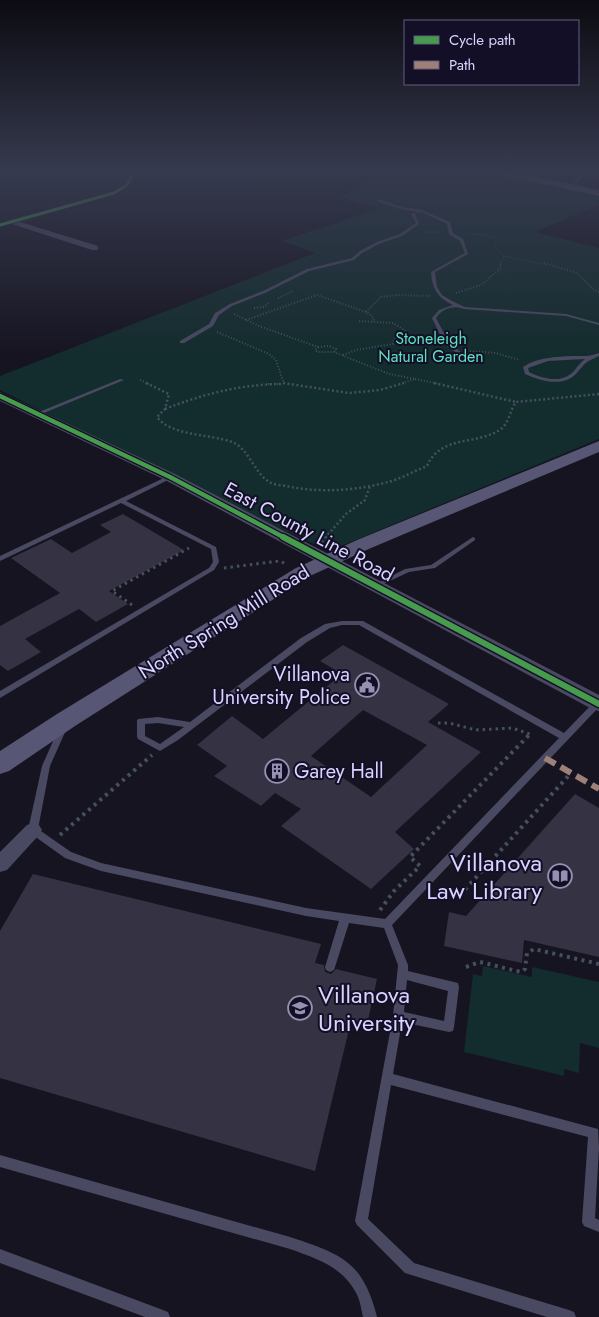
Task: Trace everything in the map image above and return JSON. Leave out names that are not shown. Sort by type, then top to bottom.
[{"type":"main road","name":"North Spring Mill Road","points":[[3,761],[313,562],[599,446]]},
{"type":"street","points":[[48,232],[95,248]]},
{"type":"street","name":"East County Line Road","points":[[0,396],[170,477],[313,562],[375,586],[599,703]]},
{"type":"street","points":[[2,860],[33,830]]},
{"type":"lane","points":[[182,342],[211,325],[217,314],[225,308],[264,292],[308,270],[352,260],[361,252],[378,243],[405,232]]},
{"type":"lane","points":[[451,232],[462,240],[467,253],[432,272],[432,282],[437,293],[464,308],[566,315],[599,324]]},
{"type":"lane","points":[[457,305],[445,308],[438,312],[434,318],[447,344],[460,351]]},
{"type":"lane","points":[[590,358],[559,358],[535,361],[525,367],[527,373],[538,378],[554,381],[568,378],[577,372],[580,365],[599,354]]},
{"type":"lane","points":[[37,414],[122,380]]},
{"type":"lane","points":[[0,559],[170,477]]},
{"type":"lane","points":[[0,694],[212,569],[216,562],[214,548],[122,501]]},
{"type":"lane","points":[[375,586],[407,570],[433,567],[473,539]]},
{"type":"lane","points":[[191,725],[158,720],[141,721],[141,737],[160,748],[191,725],[304,640],[328,626],[342,623],[360,623],[564,737]]},
{"type":"lane","points":[[387,924],[564,737],[599,703]]},
{"type":"lane","points":[[66,720],[46,766],[33,830],[68,855],[101,867],[306,912],[387,924]]},
{"type":"lane","points":[[330,967],[344,919]]},
{"type":"lane","points":[[387,924],[403,965],[398,1016],[361,1221],[410,1268],[569,1317]]},
{"type":"lane","points":[[398,1016],[449,1027],[454,986],[402,974]]},
{"type":"lane","points":[[387,1078],[594,1133],[588,1222],[599,1226]]},
{"type":"lane","points":[[0,1161],[328,1256],[352,1273],[366,1298],[370,1317]]},
{"type":"lane","points":[[0,1256],[163,1317]]},
{"type":"path","points":[[455,232],[495,237],[499,240],[494,245],[495,248],[504,256],[532,260],[577,273],[593,289],[599,292]]},
{"type":"path","points":[[246,320],[317,295],[366,312],[372,316],[374,321]]},
{"type":"path","points":[[225,308],[246,320],[318,347],[332,347],[336,350],[334,352]]},
{"type":"path","points":[[342,355],[355,348],[393,344],[394,339],[403,336],[406,331],[393,322],[357,321]]},
{"type":"path","points":[[207,328],[269,354],[276,360],[283,384]]},
{"type":"path","points":[[318,347],[315,350],[317,352],[334,352],[389,374],[516,402],[599,394]]},
{"type":"path","points":[[460,351],[495,353],[530,364]]},
{"type":"path","points":[[414,379],[392,389],[344,394],[283,384],[263,383],[198,396],[165,409],[157,417],[162,424],[192,434],[232,442],[239,446],[260,474],[271,483],[308,491],[341,490],[390,482],[427,466],[434,453],[449,445],[479,438],[501,428],[508,421],[511,407],[516,402]]},
{"type":"path","points":[[140,380],[169,394],[165,409]]},
{"type":"path","points":[[212,569],[279,561],[313,562],[341,517],[365,500],[370,485]]},
{"type":"path","points":[[141,611],[112,591],[201,542]]},
{"type":"path","points":[[375,922],[382,906],[420,866],[410,857],[530,734],[512,728],[476,730],[449,723],[438,723]]},
{"type":"path","points":[[52,843],[160,748]]},
{"type":"path","points":[[460,895],[571,773]]},
{"type":"path","points":[[466,967],[480,962],[521,972],[525,969],[527,953],[534,949],[599,964]]},
{"type":"green space","name":"Stoneleigh Natural Garden","points":[[308,232],[537,232],[599,248],[599,439],[329,551],[226,503],[0,390],[0,376],[315,253],[282,241]]},
{"type":"green space","points":[[483,966],[532,977],[532,967],[599,982],[599,1048],[580,1043],[579,1073],[564,1069],[564,1076],[464,1052],[473,974],[482,976]]},
{"type":"building","points":[[123,514],[184,550],[109,591],[128,604],[96,622],[79,609],[25,639],[41,652],[8,671],[0,665],[0,626],[60,593],[11,558],[51,539],[72,553],[111,532],[100,525]]},
{"type":"building","name":"Garey Hall","points":[[343,645],[449,704],[428,722],[481,752],[395,832],[414,849],[371,889],[281,826],[301,809],[275,793],[261,806],[214,776],[227,766],[197,745],[232,716],[263,739],[342,674],[320,661]],"holes":[[[363,710],[427,745],[371,797],[311,756]]]},
{"type":"building","points":[[575,794],[599,808],[599,957],[524,940],[522,963],[444,946],[449,912],[466,916]]},
{"type":"building","points":[[33,874],[321,944],[315,963],[324,965],[325,972],[331,974],[336,969],[377,979],[367,1025],[351,1021],[315,1171],[0,1078],[0,931]]},
{"type":"marked path","points":[[545,758],[599,789]]},
{"type":"cycle path","points":[[0,396],[170,477],[599,704]]},
{"type":"place","name":"Villanova University Police","points":[[367,685]]},
{"type":"place","name":"Garey Hall","points":[[277,771]]},
{"type":"place","name":"Villanova Law Library","points":[[560,876]]},
{"type":"place","name":"Villanova University","points":[[300,1008]]}]
